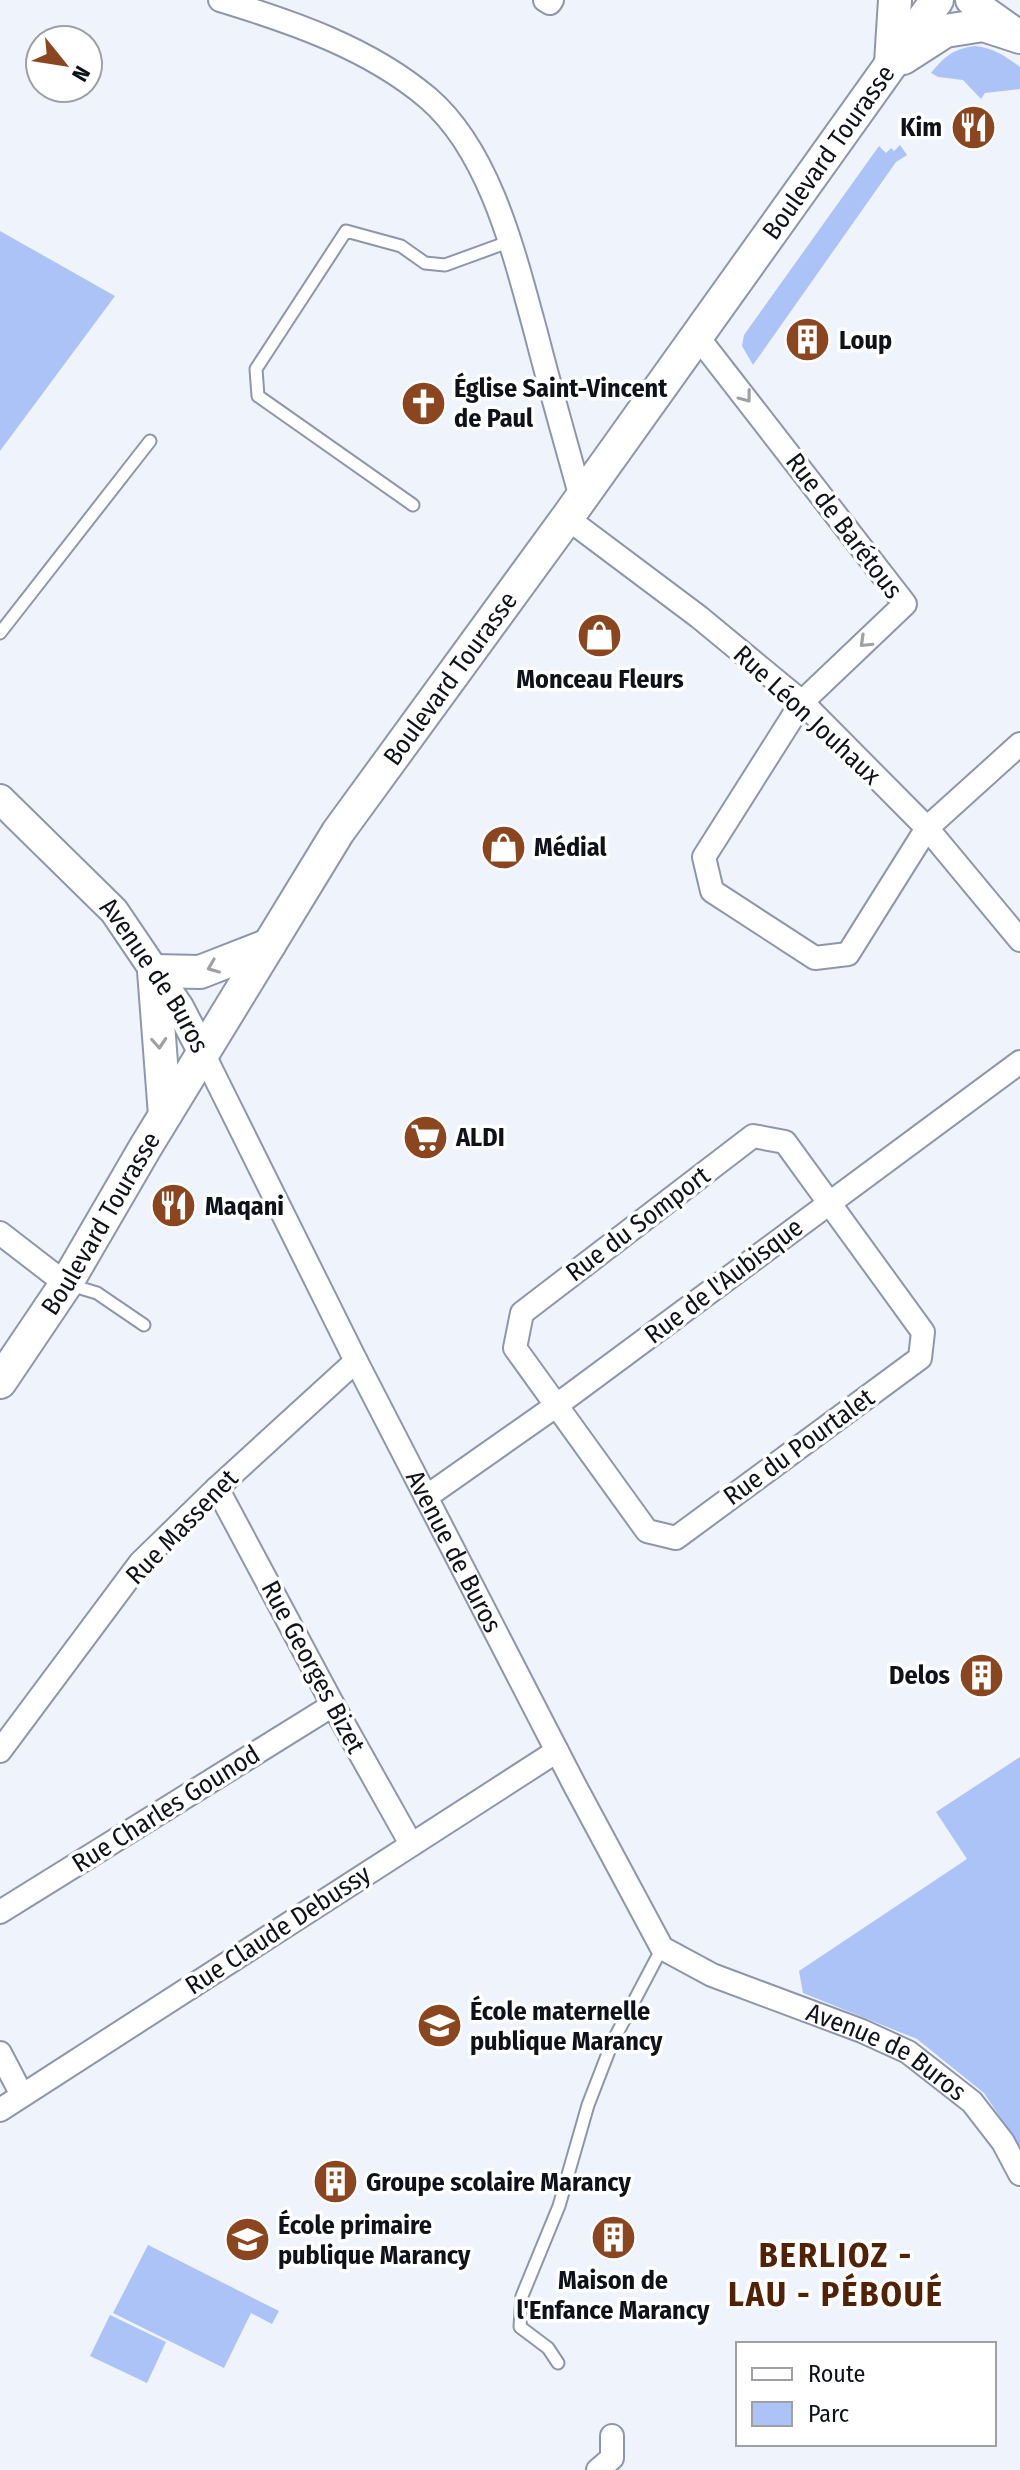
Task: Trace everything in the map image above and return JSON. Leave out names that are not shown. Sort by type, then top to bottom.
[{"type":"main road","points":[[890,66],[895,0]]},
{"type":"main road","name":"Boulevard Tourasse","points":[[0,1382],[66,1284],[338,832],[937,0]]},
{"type":"main road","points":[[890,66],[945,31],[983,25],[1020,36]]},
{"type":"main road","points":[[165,1115],[154,971],[200,972],[269,945]]},
{"type":"street","points":[[220,0],[297,24],[387,68],[430,100],[469,145],[511,241],[574,508]]},
{"type":"street","points":[[545,0],[550,3],[552,0]]},
{"type":"street","points":[[970,0],[1020,36]]},
{"type":"street","name":"Rue de Barétous","points":[[697,336],[905,604],[802,702]]},
{"type":"street","name":"Rue Léon Jouhaux","points":[[574,508],[802,702],[927,828],[1020,940]]},
{"type":"street","points":[[802,702],[704,857],[712,891],[815,958],[848,954],[927,828],[1020,744]]},
{"type":"street","name":"Avenue de Buros","points":[[0,799],[114,911],[184,1015],[356,1361],[662,1948],[712,1975],[862,2031],[908,2052],[972,2102],[1003,2142],[1020,2174]]},
{"type":"street","name":"Rue de l'Aubisque","points":[[426,1497],[557,1405],[1020,1062]]},
{"type":"street","name":"Rue du Somport","points":[[557,1405],[515,1348],[522,1313],[753,1136],[785,1142],[828,1202]]},
{"type":"street","name":"Rue du Pourtalet","points":[[557,1405],[647,1531],[676,1538],[907,1368],[920,1358],[923,1332],[828,1202]]},
{"type":"street","points":[[0,1233],[66,1284]]},
{"type":"street","name":"Rue Massenet","points":[[0,1751],[140,1563],[356,1361]]},
{"type":"street","name":"Rue Georges Bizet","points":[[217,1488],[411,1844]]},
{"type":"street","name":"Rue Charles Gounod","points":[[0,1912],[333,1705]]},
{"type":"street","name":"Rue Claude Debussy","points":[[0,2110],[557,1751]]},
{"type":"street","points":[[0,2053],[22,2095]]},
{"type":"street","points":[[598,2470],[612,2458],[612,2436]]},
{"type":"lane","points":[[413,505],[258,396],[256,369],[346,231],[401,246],[425,263],[445,265],[511,241]]},
{"type":"lane","points":[[0,633],[150,441]]},
{"type":"lane","points":[[66,1284],[97,1293],[144,1325]]},
{"type":"lane","points":[[558,2363],[548,2348],[520,2327],[522,2296],[559,2206],[588,2105],[612,2043],[662,1948]]},
{"type":"green space","points":[[975,46],[999,53],[1020,67],[1020,89],[985,93],[981,99],[963,80],[938,77],[931,73],[950,54]]},
{"type":"green space","points":[[900,145],[907,155],[896,162],[753,365],[742,346],[744,335],[879,146],[886,153]]},
{"type":"green space","points":[[0,231],[115,296],[0,451]]},
{"type":"green space","points":[[1020,1757],[1020,2147],[984,2093],[917,2039],[803,1993],[799,1971],[967,1859],[936,1812]]},
{"type":"green space","points":[[148,2245],[279,2311],[272,2324],[251,2313],[224,2368],[113,2313]]},
{"type":"green space","points":[[110,2315],[166,2342],[147,2383],[90,2356]]},
{"type":"place","name":"Kim","points":[[973,127]]},
{"type":"place","name":"Loup","points":[[808,340]]},
{"type":"place","name":"Église Saint-Vincent de Paul","points":[[423,403]]},
{"type":"place","name":"Monceau Fleurs","points":[[600,636]]},
{"type":"place","name":"Médial","points":[[503,847]]},
{"type":"place","name":"ALDI","points":[[425,1137]]},
{"type":"place","name":"Maqani","points":[[174,1206]]},
{"type":"place","name":"Delos","points":[[981,1675]]},
{"type":"place","name":"École maternelle publique Marancy","points":[[439,2026]]},
{"type":"place","name":"Groupe scolaire Marancy","points":[[335,2182]]},
{"type":"place","name":"Maison de l'Enfance Marancy","points":[[613,2237]]},
{"type":"place","name":"École primaire publique Marancy","points":[[247,2240]]},
{"type":"district","name":"BERLIOZ - LAU - PÉBOUÉ","points":[[836,2274]]}]
